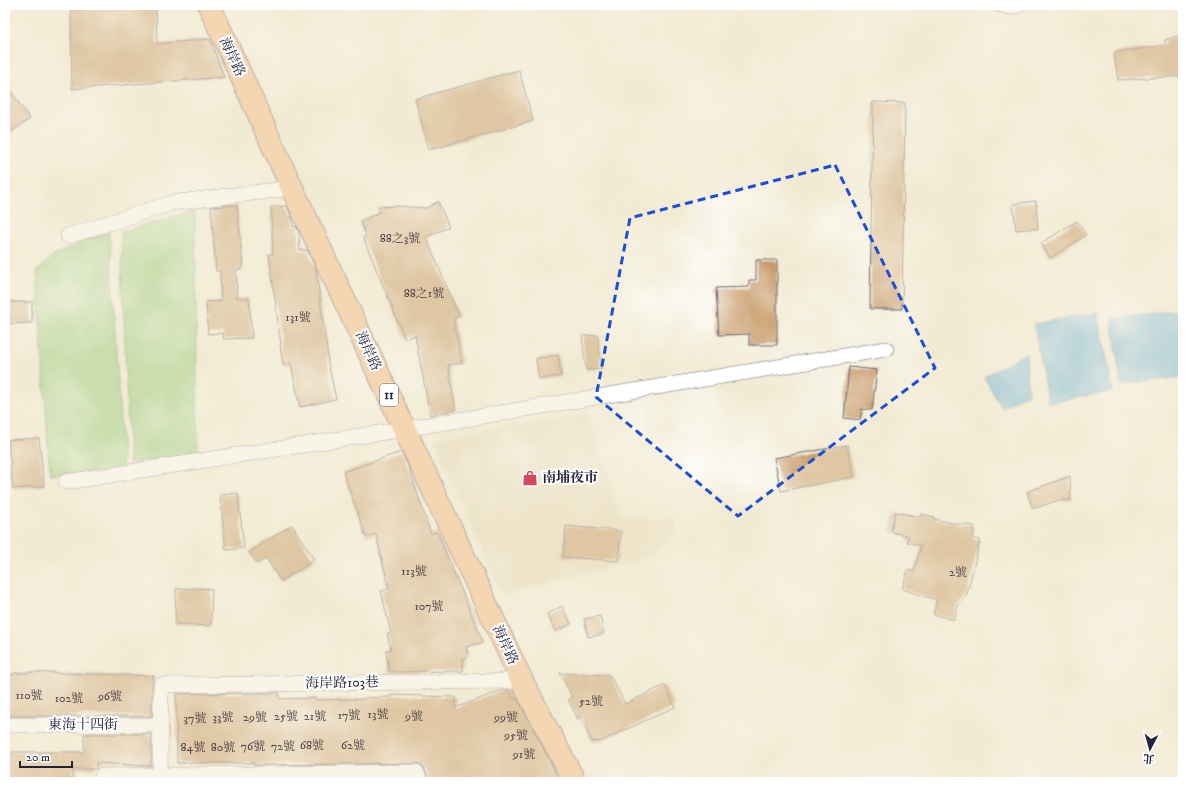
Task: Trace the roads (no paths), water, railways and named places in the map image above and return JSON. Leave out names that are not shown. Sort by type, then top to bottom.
[{"type":"main road","name":"海岸路","points":[[208,5],[522,682],[575,782]]},
{"type":"street","points":[[68,236],[171,203],[292,188]]},
{"type":"street","points":[[66,482],[404,429],[886,349]]},
{"type":"street","name":"海岸路103巷","points":[[160,725],[161,685],[522,682]]},
{"type":"street","name":"東海十四街","points":[[5,725],[160,725]]},
{"type":"street","points":[[160,725],[160,775]]},
{"type":"street","points":[[102,779],[160,775],[416,772],[421,782]]},
{"type":"water","points":[[1183,310],[1183,377],[1121,384],[1112,319]]},
{"type":"water","points":[[1098,313],[1113,391],[1048,403],[1034,324]]},
{"type":"water","points":[[1026,353],[1028,393],[1002,408],[984,377]]},
{"type":"place","name":"南埔夜市","points":[[530,478]]}]
